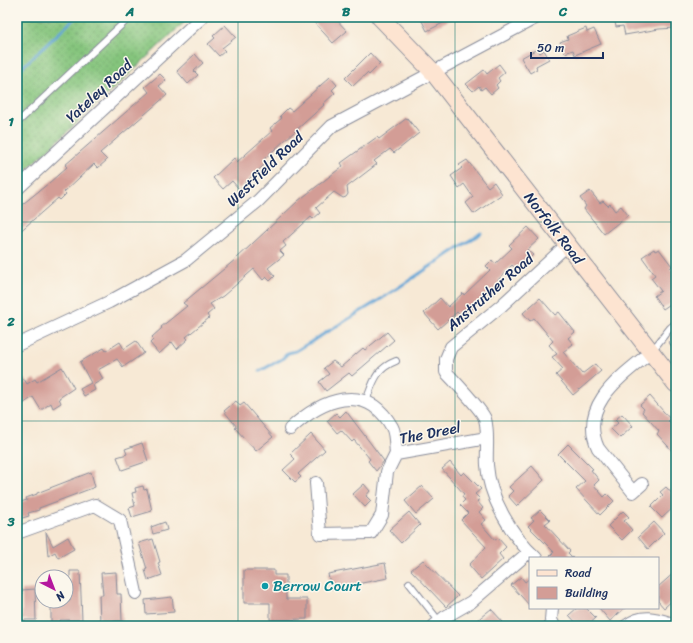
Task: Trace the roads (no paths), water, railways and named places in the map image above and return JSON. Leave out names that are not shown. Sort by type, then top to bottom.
[{"type":"main road","name":"Norfolk Road","points":[[380,17],[433,72],[676,384]]},
{"type":"street","name":"Yateley Road","points":[[17,189],[202,17]]},
{"type":"street","name":"Westfield Road","points":[[17,345],[102,306],[186,260],[258,202],[332,126],[537,17]]},
{"type":"street","name":"Anstruther Road","points":[[532,555],[504,516],[494,496],[487,467],[485,418],[446,372],[446,359],[451,347],[501,306],[567,245]]},
{"type":"street","points":[[642,484],[633,492],[598,448],[594,440],[594,414],[599,401],[620,378],[651,352]]},
{"type":"street","points":[[290,429],[304,416],[324,405],[354,397],[366,401],[377,408],[393,428],[396,454]]},
{"type":"street","name":"The Dreel","points":[[316,483],[320,534],[371,533],[382,515],[386,472],[396,454],[487,438]]},
{"type":"street","points":[[17,533],[96,505],[120,520],[136,594]]},
{"type":"street","points":[[436,623],[471,602],[529,557]]},
{"type":"street","points":[[552,609],[551,620],[554,626]]},
{"type":"street","points":[[626,626],[638,619],[649,617],[676,625]]},
{"type":"lane","points":[[17,123],[130,17]]},
{"type":"lane","points":[[651,352],[670,328],[676,323]]},
{"type":"lane","points":[[366,401],[373,380],[386,366],[396,361]]},
{"type":"lane","points":[[409,583],[436,623]]},
{"type":"waterway","points":[[17,72],[76,17]]},
{"type":"waterway","points":[[260,371],[282,359],[288,353],[296,351],[381,299],[481,233]]},
{"type":"place","name":"Berrow Court","points":[[265,586]]}]
